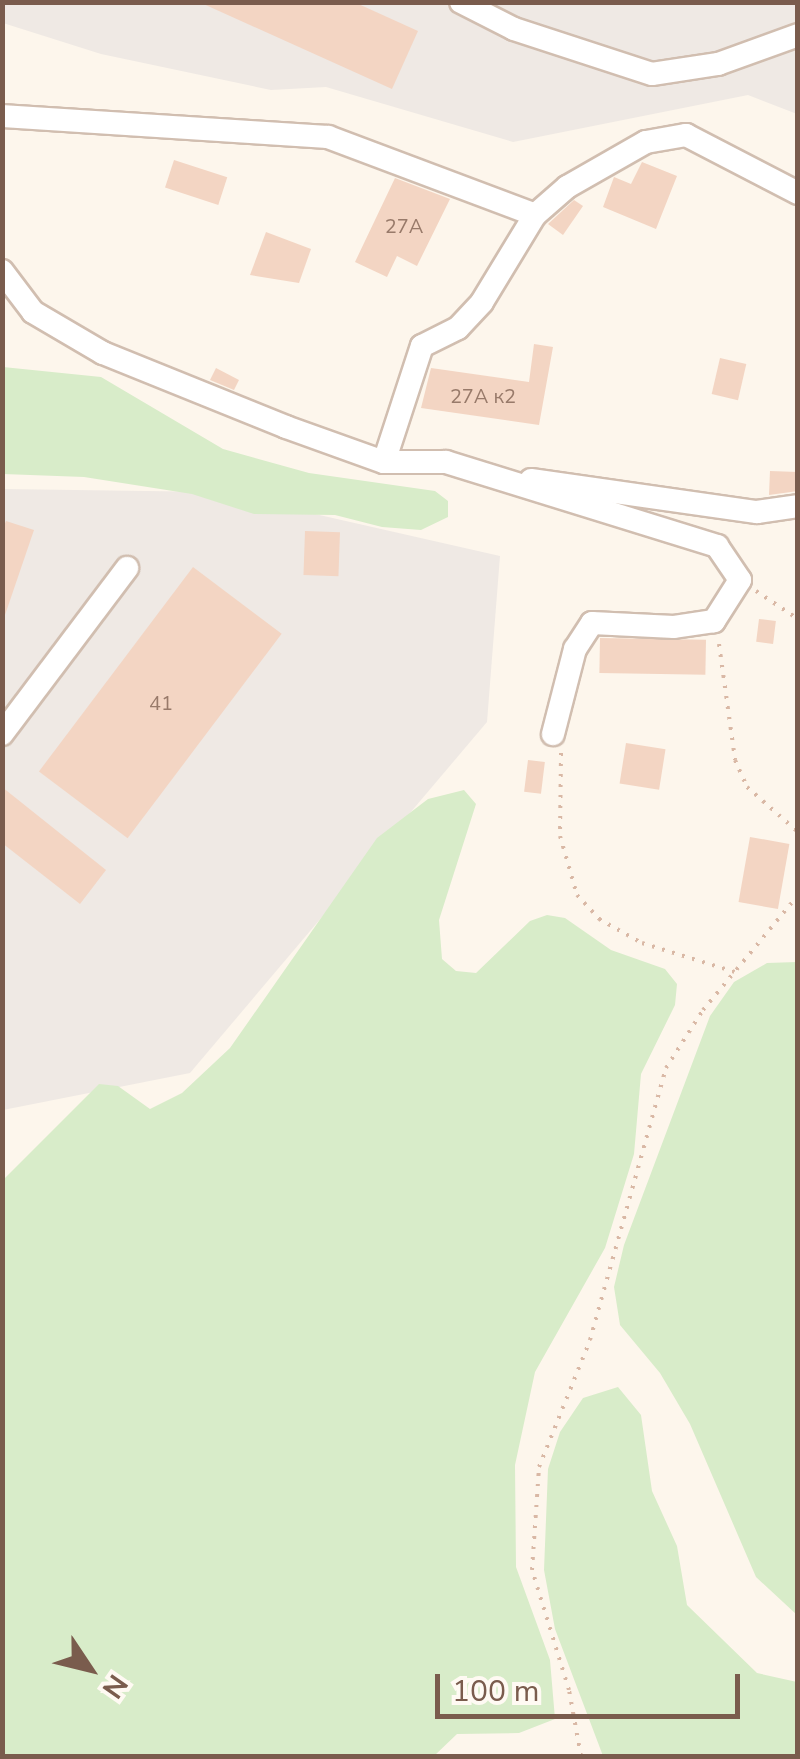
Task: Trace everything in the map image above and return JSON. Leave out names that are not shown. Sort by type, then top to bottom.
[{"type":"lane","points":[[461,2],[514,28],[652,74],[718,64],[798,35]]},
{"type":"lane","points":[[2,116],[328,136],[535,215]]},
{"type":"lane","points":[[384,462],[422,346],[458,328],[482,302],[535,215],[567,187],[646,142],[686,135],[798,192]]},
{"type":"lane","points":[[2,271],[34,312],[102,353],[384,462],[446,462],[701,536],[717,546],[740,580],[714,621],[674,627],[592,623],[575,649],[554,734]]},
{"type":"lane","points":[[502,478],[615,487],[757,512],[798,506]]},
{"type":"lane","points":[[2,734],[128,568]]},
{"type":"path","points":[[740,580],[798,618]]},
{"type":"path","points":[[714,621],[735,760],[748,787],[798,832]]},
{"type":"path","points":[[554,734],[565,762],[560,836],[577,895],[599,919],[642,943],[735,972]]},
{"type":"path","points":[[581,1756],[569,1690],[532,1570],[539,1466],[590,1340],[666,1068],[735,972],[798,894]]},
{"type":"shaded area","points":[[3,2],[797,3],[797,114],[748,95],[513,142],[326,87],[271,90],[101,54],[3,23]]},
{"type":"shaded area","points":[[3,489],[218,492],[500,556],[487,722],[190,1073],[3,1110]]},
{"type":"green space","points":[[3,367],[101,377],[223,449],[309,473],[435,491],[448,501],[448,517],[421,530],[382,527],[335,515],[254,514],[192,494],[84,477],[3,474]]},
{"type":"green space","points":[[464,790],[476,804],[439,920],[442,959],[456,971],[476,973],[530,921],[547,915],[565,918],[611,950],[665,969],[677,984],[675,1005],[641,1074],[634,1154],[605,1248],[535,1372],[515,1465],[516,1567],[550,1660],[555,1719],[519,1733],[457,1734],[434,1756],[3,1756],[3,1180],[99,1084],[118,1086],[150,1109],[182,1093],[230,1048],[377,838],[428,799]]},
{"type":"green space","points":[[798,962],[797,1615],[756,1577],[690,1424],[660,1373],[620,1325],[614,1287],[624,1245],[710,1016],[734,982],[767,963]]},
{"type":"green space","points":[[618,1387],[641,1415],[652,1491],[677,1546],[687,1605],[757,1673],[797,1682],[797,1756],[603,1756],[555,1629],[544,1570],[548,1469],[560,1432],[583,1398]]},
{"type":"building","points":[[199,2],[354,2],[418,31],[392,89]]},
{"type":"building","points":[[174,160],[227,177],[218,205],[165,188]]},
{"type":"building","points":[[642,162],[677,176],[656,229],[603,207],[614,177],[631,184]]},
{"type":"building","points":[[395,178],[450,199],[417,266],[397,256],[387,277],[355,262]]},
{"type":"building","points":[[574,200],[583,206],[563,235],[548,224]]},
{"type":"building","points":[[266,232],[311,249],[299,283],[250,275]]},
{"type":"building","points":[[534,344],[553,347],[539,425],[421,408],[431,368],[529,382]]},
{"type":"building","points":[[720,358],[746,364],[738,400],[712,394]]},
{"type":"building","points":[[216,368],[239,380],[234,390],[210,380]]},
{"type":"building","points":[[770,471],[798,472],[798,491],[769,495]]},
{"type":"building","points":[[6,521],[34,530],[5,615],[2,531]]},
{"type":"building","points":[[305,531],[340,532],[338,576],[303,575]]},
{"type":"building","points":[[193,567],[282,634],[128,838],[39,771]]},
{"type":"building","points":[[759,619],[776,621],[773,644],[756,642]]},
{"type":"building","points":[[600,638],[706,640],[705,675],[599,673]]},
{"type":"building","points":[[626,743],[666,749],[659,790],[620,783]]},
{"type":"building","points":[[528,760],[545,762],[541,794],[524,792]]},
{"type":"building","points":[[2,787],[106,870],[80,904],[2,843]]},
{"type":"building","points":[[750,837],[789,844],[778,909],[739,902]]}]
